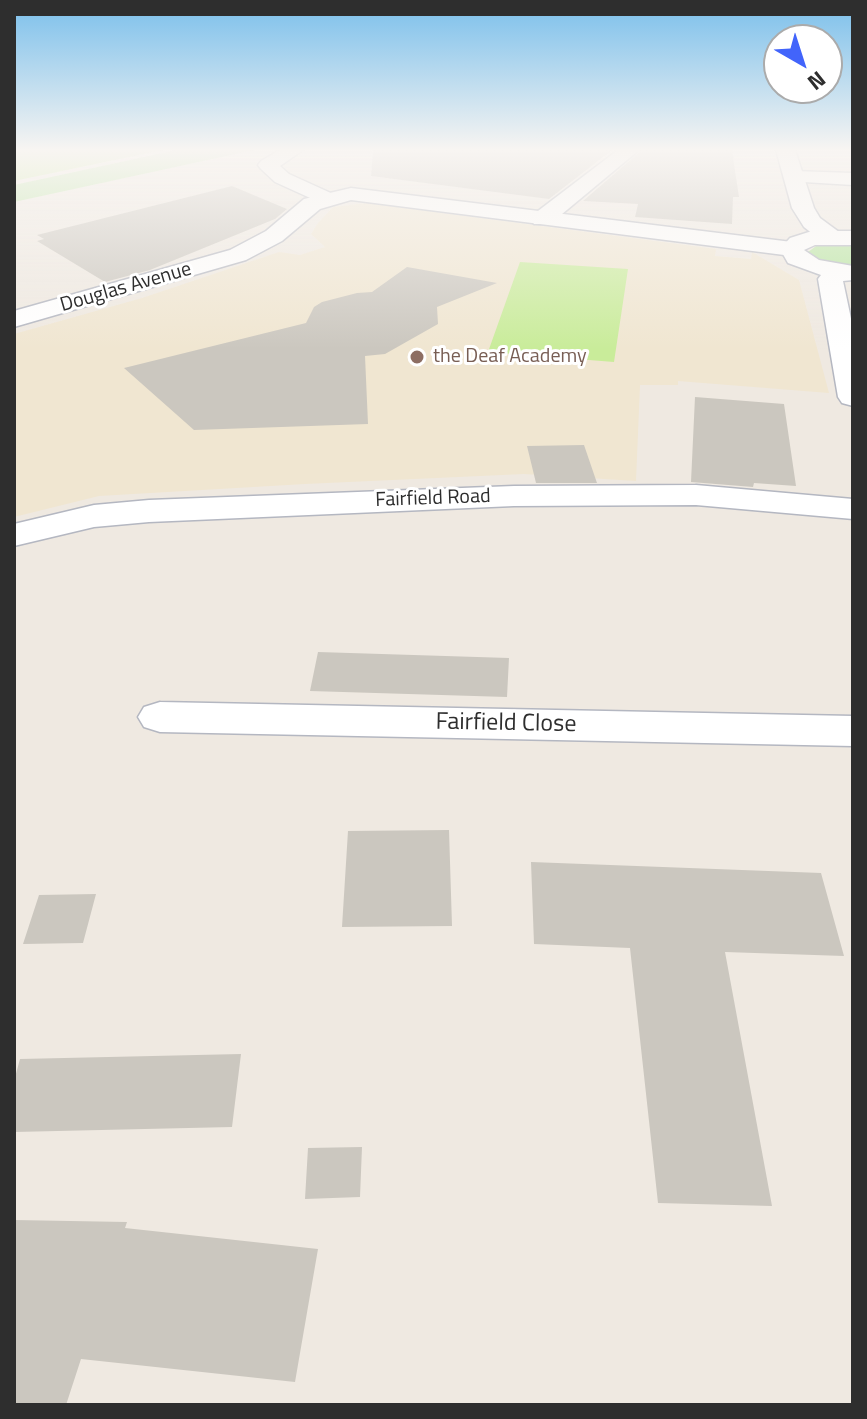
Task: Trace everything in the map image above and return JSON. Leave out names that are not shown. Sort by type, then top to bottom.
[{"type":"street","name":"Douglas Avenue","points":[[14,319],[238,255],[274,236],[297,216]]},
{"type":"street","name":"Douglas Avenue","points":[[522,216],[792,249]]},
{"type":"street","points":[[542,219],[546,216]]},
{"type":"street","points":[[808,216],[812,222],[842,237]]},
{"type":"street","points":[[842,237],[798,243],[792,249],[796,258],[846,273]]},
{"type":"street","points":[[846,273],[830,279],[853,397]]},
{"type":"street","name":"Fairfield Road","points":[[14,535],[94,516],[149,511],[514,496],[696,495],[853,509]]},
{"type":"street","name":"Fairfield Close","points":[[160,717],[853,731]]},
{"type":"shaded area","name":"the Deaf Academy","points":[[324,216],[467,216],[716,249],[715,256],[751,259],[752,252],[799,280],[829,393],[678,381],[678,385],[640,385],[636,481],[524,474],[305,484],[99,496],[14,517],[14,334],[142,298],[279,252],[300,255],[325,247],[311,234]]},
{"type":"green space","points":[[853,243],[853,269],[825,264],[808,252],[819,244]]},
{"type":"green space","points":[[520,262],[628,269],[614,362],[488,352]]},
{"type":"building","points":[[112,216],[278,216],[150,270],[105,282],[37,241],[44,239],[37,235]]},
{"type":"building","points":[[635,216],[732,216],[732,224]]},
{"type":"building","points":[[407,267],[497,283],[437,307],[438,324],[385,354],[365,356],[368,424],[194,430],[124,368],[306,323],[314,307],[322,302],[372,292]]},
{"type":"building","points":[[695,397],[784,404],[796,486],[754,483],[753,487],[691,482]]},
{"type":"building","points":[[584,445],[597,483],[536,483],[527,446]]},
{"type":"building","points":[[318,652],[509,658],[507,697],[310,691]]},
{"type":"building","points":[[449,830],[452,926],[342,927],[348,831]]},
{"type":"building","points":[[531,862],[821,873],[844,956],[725,952],[772,1206],[658,1203],[630,948],[534,944]]},
{"type":"building","points":[[96,894],[83,943],[23,944],[39,895]]},
{"type":"building","points":[[241,1054],[232,1127],[14,1132],[14,1081],[20,1059]]},
{"type":"building","points":[[362,1147],[360,1197],[305,1199],[308,1148]]},
{"type":"building","points":[[14,1220],[127,1222],[125,1228],[318,1249],[295,1382],[81,1359],[66,1405],[14,1405]]},
{"type":"place","name":"the Deaf Academy","points":[[417,357]]}]
